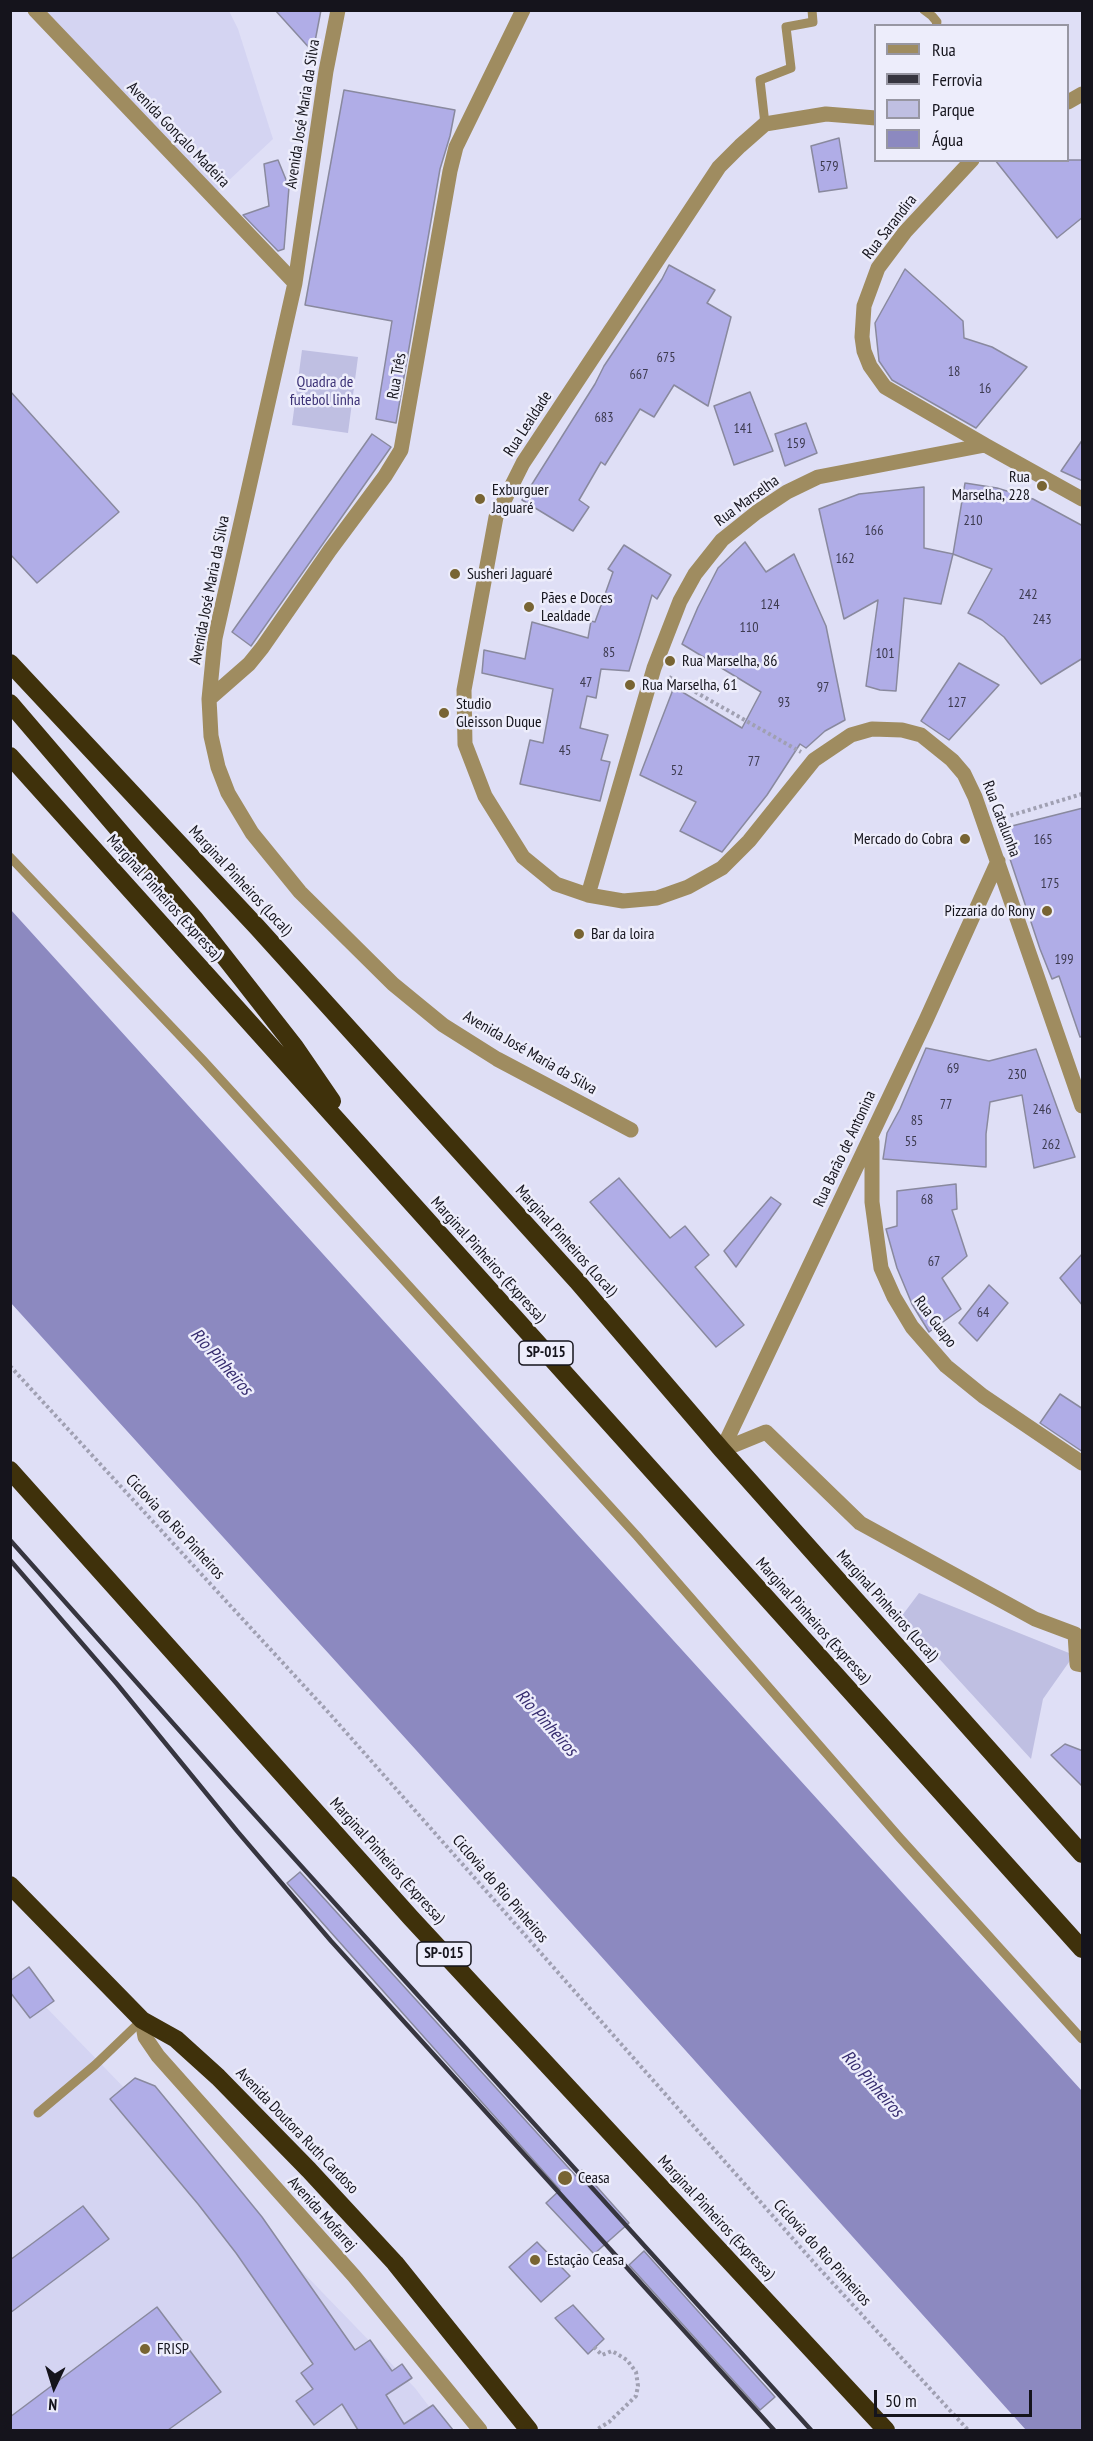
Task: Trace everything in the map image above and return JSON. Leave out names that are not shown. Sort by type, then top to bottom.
[{"type":"highway","name":"Marginal Pinheiros (Local)","points":[[10,663],[273,944],[577,1281],[722,1450],[1080,1845]]},
{"type":"highway","points":[[10,703],[201,927],[295,1047],[370,1158]]},
{"type":"highway","name":"Marginal Pinheiros (Expressa)","points":[[10,756],[1083,1949]]},
{"type":"highway","name":"Marginal Pinheiros (Expressa)","points":[[10,1470],[411,1918],[886,2430]]},
{"type":"highway","name":"Avenida Doutora Ruth Cardoso","points":[[10,1885],[142,2020],[176,2039],[219,2077],[309,2170],[395,2264],[529,2430]]},
{"type":"street","name":"Avenida Gonçalo Madeira","points":[[35,10],[295,283]]},
{"type":"street","name":"Avenida José Maria da Silva","points":[[338,10],[326,71],[295,283],[215,639],[209,699],[211,736],[218,767],[234,803],[258,842],[300,892],[393,984],[443,1024],[497,1059],[631,1130]]},
{"type":"street","name":"Rua Três","points":[[209,699],[249,664],[262,648],[385,476],[401,450],[456,147],[523,10]]},
{"type":"street","points":[[1069,101],[1083,94]]},
{"type":"street","points":[[765,123],[826,114],[874,118]]},
{"type":"street","name":"Rua Lealdade","points":[[588,896],[556,884],[523,857],[485,796],[465,744],[464,690],[496,517],[523,463],[719,167],[765,123]]},
{"type":"street","name":"Rua Sarandira","points":[[970,162],[905,232],[878,268],[864,306],[862,331],[864,351],[876,378],[885,387],[985,445]]},
{"type":"street","points":[[985,445],[1083,498]]},
{"type":"street","name":"Rua Marselha","points":[[588,896],[654,668],[667,631],[695,574],[722,540],[767,505],[818,477],[985,445]]},
{"type":"street","name":"Rua Catalunha","points":[[588,896],[622,901],[657,898],[688,887],[722,868],[749,841],[814,760],[851,735],[872,729],[902,730],[921,735],[952,760],[964,774],[975,796],[1083,1106]]},
{"type":"street","name":"Rua Barão de Antonina","points":[[722,1450],[872,1135],[998,861]]},
{"type":"street","name":"Rua Guapo","points":[[872,1135],[872,1202],[881,1268],[894,1297],[912,1327],[946,1366],[983,1396],[1083,1463]]},
{"type":"street","points":[[722,1450],[766,1432],[860,1523],[1035,1619],[1075,1634],[1077,1664],[1083,1665]]},
{"type":"street","name":"Avenida Mofarrej","points":[[142,2020],[145,2037],[158,2056],[354,2276],[458,2400],[480,2430]]},
{"type":"lane","points":[[765,123],[760,80],[792,68],[786,27],[813,22],[812,10]]},
{"type":"lane","points":[[924,10],[932,15],[936,24]]},
{"type":"lane","points":[[10,857],[203,1060],[637,1536],[900,1838],[1083,2039]]},
{"type":"lane","points":[[38,2113],[95,2065],[142,2020]]},
{"type":"path","points":[[654,668],[814,760]]},
{"type":"path","points":[[984,824],[1083,794]]},
{"type":"path","name":"Ciclovia do Rio Pinheiros","points":[[10,1366],[329,1713],[817,2266],[968,2430]]},
{"type":"path","points":[[594,2347],[602,2355],[612,2351],[627,2360],[636,2372],[638,2386],[636,2396],[609,2422],[596,2430]]},
{"type":"shaded area","points":[[46,11],[229,11],[238,29],[273,139],[210,198]]},
{"type":"shaded area","points":[[10,1970],[415,2388],[447,2430],[11,2430]]},
{"type":"green space","name":"Quadra de futebol linha","points":[[302,350],[358,357],[348,433],[292,425]]},
{"type":"green space","points":[[919,1593],[1074,1655],[1043,1699],[1031,1759],[901,1617]]},
{"type":"water","name":"Rio Pinheiros","points":[[11,910],[1082,2091],[1082,2430],[1026,2430],[11,1303]]},
{"type":"building","points":[[275,10],[321,10],[313,52]]},
{"type":"building","points":[[344,90],[455,110],[440,169],[396,423],[376,419],[392,321],[305,305]]},
{"type":"building","points":[[839,138],[847,188],[819,192],[811,146]]},
{"type":"building","points":[[278,160],[289,187],[284,249],[278,251],[243,215],[269,206],[264,164]]},
{"type":"building","points":[[1083,160],[1083,217],[1057,238],[997,162]]},
{"type":"building","points":[[669,265],[715,290],[707,303],[731,317],[708,406],[674,385],[654,417],[640,409],[605,465],[601,462],[579,500],[589,507],[573,531],[522,500]]},
{"type":"building","points":[[905,269],[963,321],[964,338],[992,347],[1027,367],[976,428],[892,380],[879,361],[875,323]]},
{"type":"building","points":[[10,391],[119,512],[37,583],[10,554]]},
{"type":"building","points":[[750,392],[773,451],[734,465],[714,406]]},
{"type":"building","points":[[806,423],[817,453],[785,466],[775,434]]},
{"type":"building","points":[[372,434],[391,447],[251,646],[232,632]]},
{"type":"building","points":[[1083,439],[1083,481],[1061,471]]},
{"type":"building","points":[[965,483],[997,488],[1033,499],[1083,526],[1083,658],[1041,684],[1004,637],[982,620],[968,613],[992,569],[953,554]]},
{"type":"building","points":[[924,487],[924,548],[953,554],[941,604],[904,598],[896,691],[880,690],[866,686],[878,600],[844,619],[819,509],[859,494]]},
{"type":"building","points":[[745,542],[766,572],[794,554],[826,626],[845,720],[825,731],[806,748],[800,744],[767,795],[722,852],[680,831],[696,802],[640,775],[674,687],[742,728],[761,692],[682,644],[718,568]]},
{"type":"building","points":[[624,545],[671,575],[657,599],[652,595],[629,671],[601,669],[596,698],[587,696],[580,728],[608,735],[601,760],[610,762],[600,801],[520,784],[530,740],[543,743],[553,689],[482,673],[484,650],[525,659],[532,622],[588,638],[591,621],[595,622],[613,572],[608,569]]},
{"type":"building","points":[[959,663],[999,685],[949,740],[921,721]]},
{"type":"building","points":[[1083,808],[1083,1036],[1080,1037],[1059,976],[1052,979],[1040,949],[1000,829]]},
{"type":"building","points":[[926,1048],[989,1061],[1036,1049],[1075,1157],[1034,1168],[1022,1095],[990,1102],[986,1134],[986,1167],[883,1159],[887,1133],[900,1109]]},
{"type":"building","points":[[619,1178],[670,1238],[685,1226],[709,1255],[695,1267],[744,1325],[716,1347],[590,1202]]},
{"type":"building","points":[[956,1184],[957,1209],[952,1210],[967,1256],[942,1278],[961,1309],[929,1332],[912,1304],[897,1268],[886,1229],[897,1226],[897,1191]]},
{"type":"building","points":[[771,1197],[781,1204],[736,1267],[724,1251]]},
{"type":"building","points":[[1083,1253],[1083,1306],[1060,1278]]},
{"type":"building","points":[[989,1285],[1008,1303],[977,1341],[959,1323]]},
{"type":"building","points":[[1060,1394],[1083,1409],[1083,1452],[1040,1423]]},
{"type":"building","points":[[1065,1744],[1083,1751],[1083,1787],[1051,1755]]},
{"type":"building","points":[[300,1872],[576,2176],[582,2170],[629,2223],[594,2254],[546,2203],[560,2190],[287,1883]]},
{"type":"building","points":[[29,1967],[54,2001],[30,2018],[10,1992],[10,1981]]},
{"type":"building","points":[[135,2078],[155,2086],[262,2217],[355,2350],[370,2340],[392,2371],[402,2364],[412,2378],[386,2395],[404,2424],[433,2405],[453,2430],[358,2430],[342,2404],[314,2425],[296,2401],[313,2389],[301,2373],[313,2364],[236,2253],[110,2099]]},
{"type":"building","points":[[83,2206],[109,2239],[10,2313],[10,2260]]},
{"type":"building","points":[[537,2242],[570,2276],[541,2302],[509,2267]]},
{"type":"building","points":[[644,2251],[775,2397],[760,2410],[629,2265]]},
{"type":"building","points":[[573,2305],[604,2339],[588,2354],[555,2318]]},
{"type":"building","name":"FRISP","points":[[157,2307],[221,2392],[168,2430],[10,2430],[10,2417]]},
{"type":"railway","points":[[10,1540],[227,1784],[811,2430]]},
{"type":"railway","points":[[10,1560],[117,1684],[237,1831],[331,1941],[774,2430]]},
{"type":"place","name":"Rua Marselha, 228","points":[[1042,486]]},
{"type":"place","name":"Exburguer Jaguaré","points":[[480,499]]},
{"type":"place","name":"Susheri Jaguaré","points":[[455,574]]},
{"type":"place","name":"Pães e Doces Lealdade","points":[[529,607]]},
{"type":"place","name":"Rua Marselha, 86","points":[[670,661]]},
{"type":"place","name":"Rua Marselha, 61","points":[[630,685]]},
{"type":"place","name":"Studio Gleisson Duque","points":[[444,713]]},
{"type":"place","name":"Mercado do Cobra","points":[[965,839]]},
{"type":"place","name":"Pizzaria do Rony","points":[[1047,911]]},
{"type":"place","name":"Bar da loira","points":[[579,934]]},
{"type":"place","name":"Ceasa","points":[[565,2178]]},
{"type":"place","name":"Estação Ceasa","points":[[535,2260]]},
{"type":"place","name":"FRISP","points":[[145,2349]]}]
